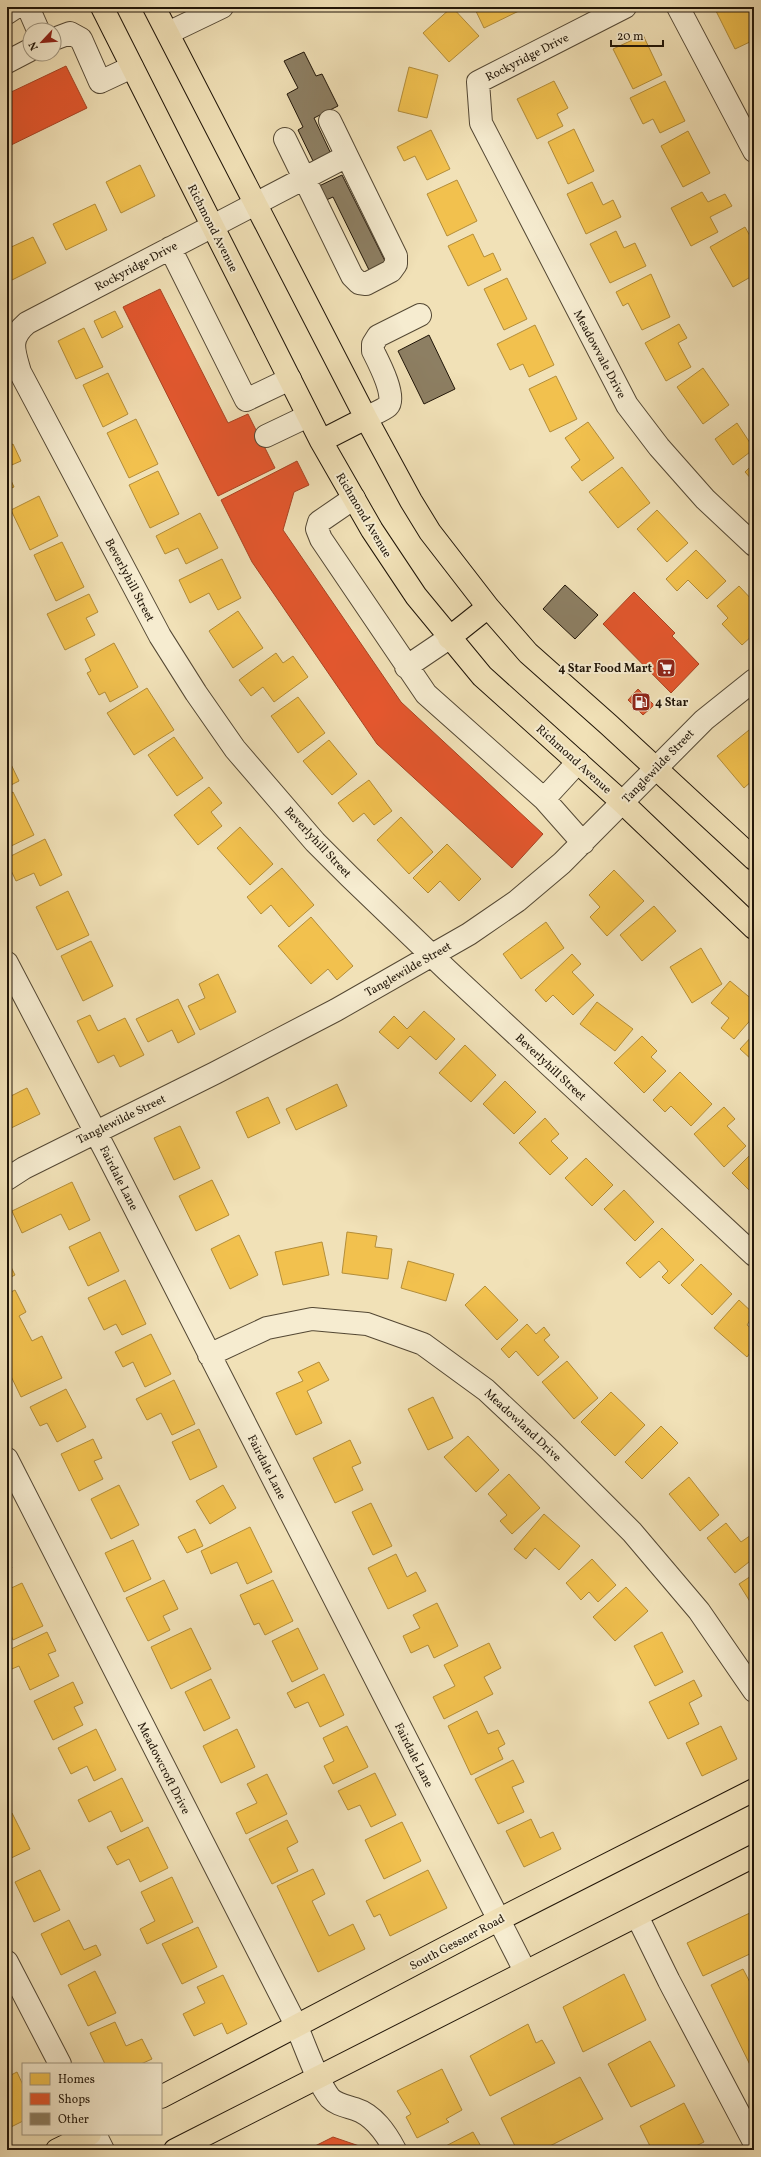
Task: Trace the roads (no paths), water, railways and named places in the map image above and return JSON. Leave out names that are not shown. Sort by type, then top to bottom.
[{"type":"main road","name":"Richmond Avenue","points":[[102,7],[321,441],[391,560],[449,638],[482,676],[623,803],[754,928]]},
{"type":"main road","points":[[154,7],[410,502],[426,526],[488,607],[528,653],[656,768],[754,859]]},
{"type":"main road","points":[[321,441],[366,418]]},
{"type":"main road","points":[[449,638],[488,607]]},
{"type":"main road","name":"South Gessner Road","points":[[162,2096],[498,1920],[754,1790]]},
{"type":"main road","points":[[174,2150],[320,2078],[525,1971],[754,1856]]},
{"type":"main road","points":[[57,2150],[88,2135]]},
{"type":"street","points":[[7,13],[16,7]]},
{"type":"street","points":[[28,7],[35,22]]},
{"type":"street","points":[[168,33],[222,7]]},
{"type":"street","name":"Rockyridge Drive","points":[[487,135],[481,123],[478,82],[625,7]]},
{"type":"street","points":[[678,7],[754,151]]},
{"type":"street","points":[[62,36],[70,33],[81,39],[100,82],[132,67]]},
{"type":"street","points":[[7,62],[22,54]]},
{"type":"street","points":[[285,139],[352,276],[359,283],[366,284],[391,271],[396,264],[396,256],[330,121]]},
{"type":"street","name":"Meadowvale Drive","points":[[487,135],[627,405],[659,447],[705,499],[754,545]]},
{"type":"street","name":"Rockyridge Drive","points":[[17,331],[27,323],[347,156]]},
{"type":"street","points":[[170,248],[246,400],[290,379]]},
{"type":"street","points":[[366,418],[388,405],[391,399],[389,390],[373,351],[373,344],[378,336],[420,315]]},
{"type":"street","name":"Beverlyhill Street","points":[[17,331],[14,342],[20,372],[160,636],[196,693],[235,749],[315,842],[432,956],[754,1255]]},
{"type":"street","points":[[266,436],[308,416]]},
{"type":"street","points":[[354,498],[319,522],[317,529],[321,539],[406,667],[426,694],[544,799],[583,843]]},
{"type":"street","points":[[406,667],[449,638]]},
{"type":"street","name":"Tanglewilde Street","points":[[7,1179],[24,1168],[336,1010],[469,934],[517,901],[583,843],[704,720],[754,680]]},
{"type":"street","points":[[544,799],[578,762]]},
{"type":"street","name":"Fairdale Lane","points":[[7,963],[210,1354],[525,1971]]},
{"type":"street","name":"Meadowland Drive","points":[[210,1354],[267,1328],[312,1319],[367,1324],[423,1344],[486,1390],[549,1449],[632,1532],[699,1611],[754,1691]]},
{"type":"street","name":"Meadowcroft Drive","points":[[7,1459],[296,2025],[330,2098],[336,2102],[363,2112],[379,2125],[395,2150]]},
{"type":"street","points":[[637,1916],[669,1981],[754,2142]]},
{"type":"street","points":[[7,1962],[59,2063]]},
{"type":"street","points":[[96,2135],[103,2150]]},
{"type":"place","name":"4 Star Food Mart","points":[[666,668]]},
{"type":"place","name":"4 Star","points":[[641,702]]}]
